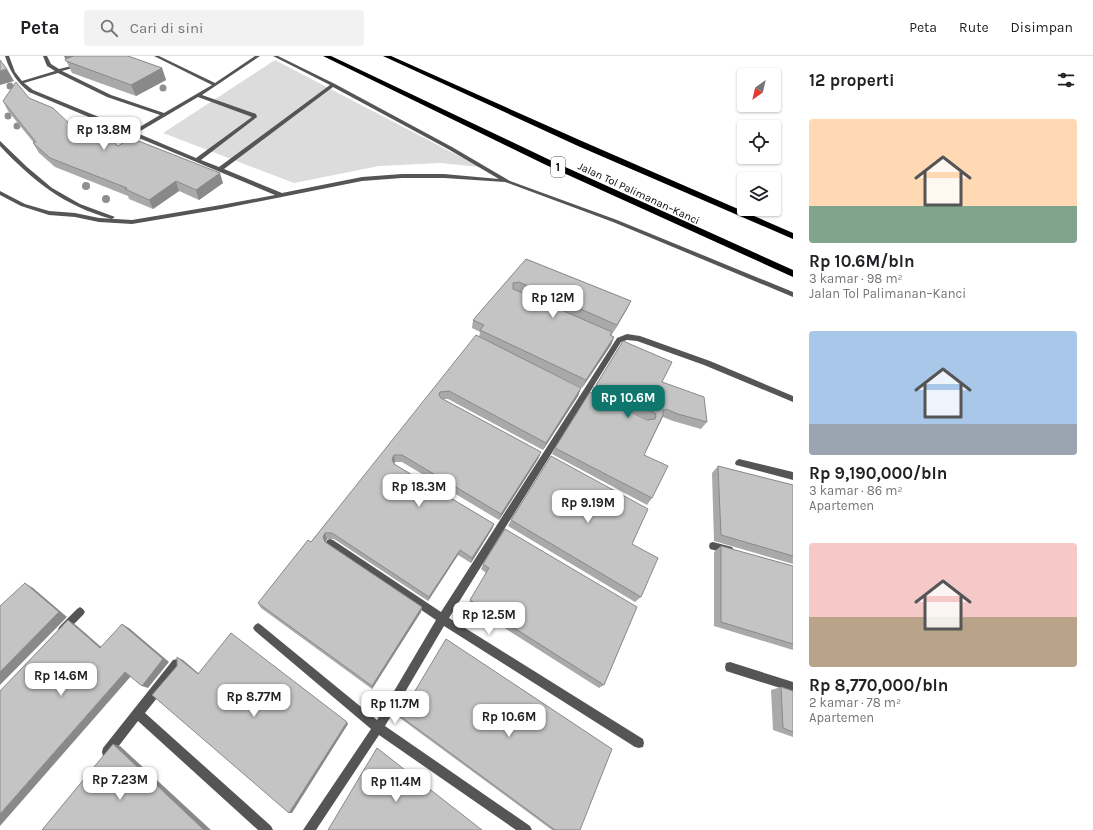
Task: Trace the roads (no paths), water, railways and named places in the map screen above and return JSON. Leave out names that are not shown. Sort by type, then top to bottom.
[{"type":"highway","name":"Jalan Tol Palimanan–Kanci","points":[[326,56],[556,166],[793,274]]},
{"type":"highway","name":"Jalan Tol Palimanan–Kanci","points":[[386,56],[581,144],[793,236]]},
{"type":"street","points":[[7,56],[10,66],[20,83],[37,94],[281,195]]},
{"type":"street","points":[[45,56],[49,65],[57,71],[109,96],[164,115]]},
{"type":"street","points":[[156,56],[216,85]]},
{"type":"street","points":[[132,134],[216,85],[258,56]]},
{"type":"street","points":[[275,56],[333,85],[450,148],[508,182],[615,221],[793,295]]},
{"type":"street","points":[[20,83],[84,63]]},
{"type":"street","points":[[219,170],[333,85]]},
{"type":"street","points":[[197,160],[255,117],[254,115],[198,95]]},
{"type":"street","points":[[0,143],[18,163],[45,186],[64,199],[96,213],[132,222]]},
{"type":"street","points":[[0,193],[24,205],[49,213],[75,215],[99,220],[132,222],[221,208],[362,180],[402,176],[444,176],[508,182]]},
{"type":"street","points":[[310,830],[378,728],[442,619],[546,456],[616,339],[627,337],[638,338],[707,363],[793,399]]},
{"type":"street","points":[[739,463],[793,476]]},
{"type":"street","points":[[330,543],[442,619],[639,743]]},
{"type":"street","points":[[713,546],[735,552]]},
{"type":"street","points":[[58,634],[80,612]]},
{"type":"street","points":[[258,628],[378,728],[526,830]]},
{"type":"street","points":[[98,763],[177,664]]},
{"type":"street","points":[[730,667],[793,687]]},
{"type":"street","points":[[138,714],[267,830]]}]
